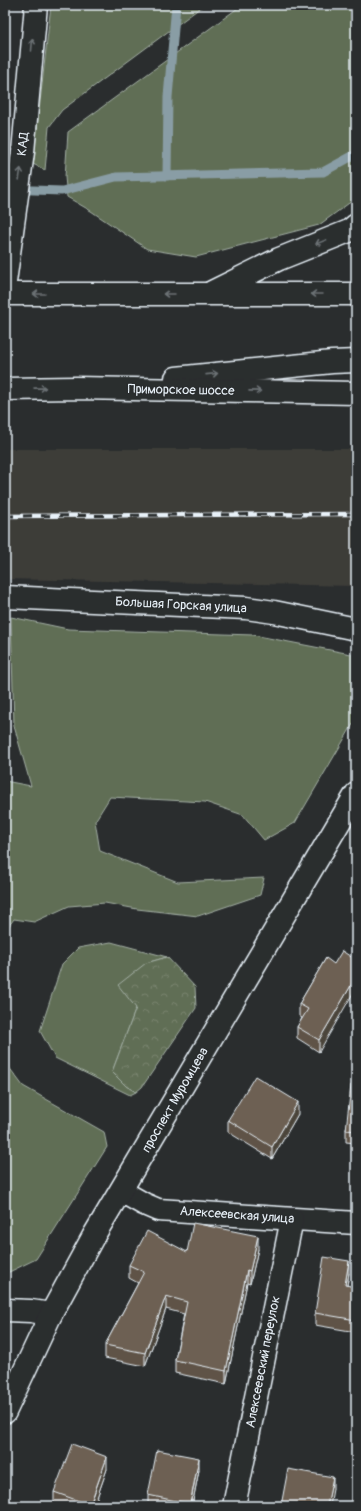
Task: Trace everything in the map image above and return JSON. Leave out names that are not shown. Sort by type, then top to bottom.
[{"type":"main road","name":"КАД","points":[[5,282],[23,152],[36,5]]},
{"type":"main road","points":[[208,294],[279,259],[349,231],[356,226]]},
{"type":"main road","points":[[5,294],[356,294]]},
{"type":"main road","points":[[76,388],[332,362],[356,361]]},
{"type":"main road","name":"Приморское шоссе","points":[[5,389],[76,388],[356,393]]},
{"type":"main road","name":"Большая Горская улица","points":[[5,597],[246,608],[274,612],[356,629]]},
{"type":"main road","name":"проспект Муромцева","points":[[5,1412],[51,1314],[93,1237],[356,794]]},
{"type":"main road","name":"Алексеевская улица","points":[[121,1191],[158,1210],[356,1223]]},
{"type":"main road","name":"Алексеевский переулок","points":[[234,1506],[292,1219]]},
{"type":"main road","points":[[5,1310],[31,1311],[51,1314]]},
{"type":"shaded area","points":[[5,449],[356,449],[356,586],[5,579]]},
{"type":"green space","points":[[51,5],[204,5],[62,110],[49,127],[45,170],[33,164]]},
{"type":"green space","points":[[242,5],[356,5],[356,198],[319,225],[196,257],[147,249],[91,211],[67,197],[65,177],[68,132]]},
{"type":"green space","points":[[11,617],[68,629],[253,635],[356,655],[356,719],[295,823],[264,840],[243,815],[205,802],[110,797],[95,821],[100,851],[178,882],[264,878],[260,895],[198,916],[137,909],[105,903],[69,906],[34,922],[14,919],[5,931],[5,781],[31,786],[14,726]]},
{"type":"green space","points":[[111,942],[167,957],[146,963],[136,1008],[112,1072],[126,1086],[136,1092],[130,1095],[55,1058],[40,1031],[62,964],[78,948]]},
{"type":"green space","points":[[167,957],[195,987],[196,1008],[142,1087],[136,1092],[126,1086],[112,1072],[136,1008],[118,985],[146,963]]},
{"type":"green space","points":[[5,1062],[23,1086],[104,1132],[107,1147],[36,1259],[5,1274]]},
{"type":"building","points":[[342,951],[356,960],[356,977],[319,1040],[297,1027],[308,1009],[299,1004],[326,958],[334,964]]},
{"type":"building","points":[[255,1076],[298,1102],[272,1147],[228,1120]]},
{"type":"building","points":[[351,1085],[356,1085],[356,1131],[346,1130]]},
{"type":"building","points":[[193,1223],[258,1236],[250,1271],[247,1270],[226,1371],[175,1360],[187,1302],[166,1296],[145,1353],[105,1345],[144,1272],[129,1265],[147,1231],[187,1252]]},
{"type":"building","points":[[324,1257],[349,1261],[345,1285],[356,1287],[356,1320],[315,1313]]},
{"type":"building","points":[[72,1444],[107,1457],[90,1505],[54,1492]]},
{"type":"building","points":[[157,1450],[199,1458],[190,1504],[148,1495]]},
{"type":"building","points":[[288,1469],[333,1477],[327,1506],[281,1506]]},
{"type":"waterway","points":[[167,176],[168,97],[176,5]]},
{"type":"waterway","points":[[5,189],[62,191],[116,177],[323,172],[356,154]]},
{"type":"railway","points":[[5,516],[356,514]]}]
